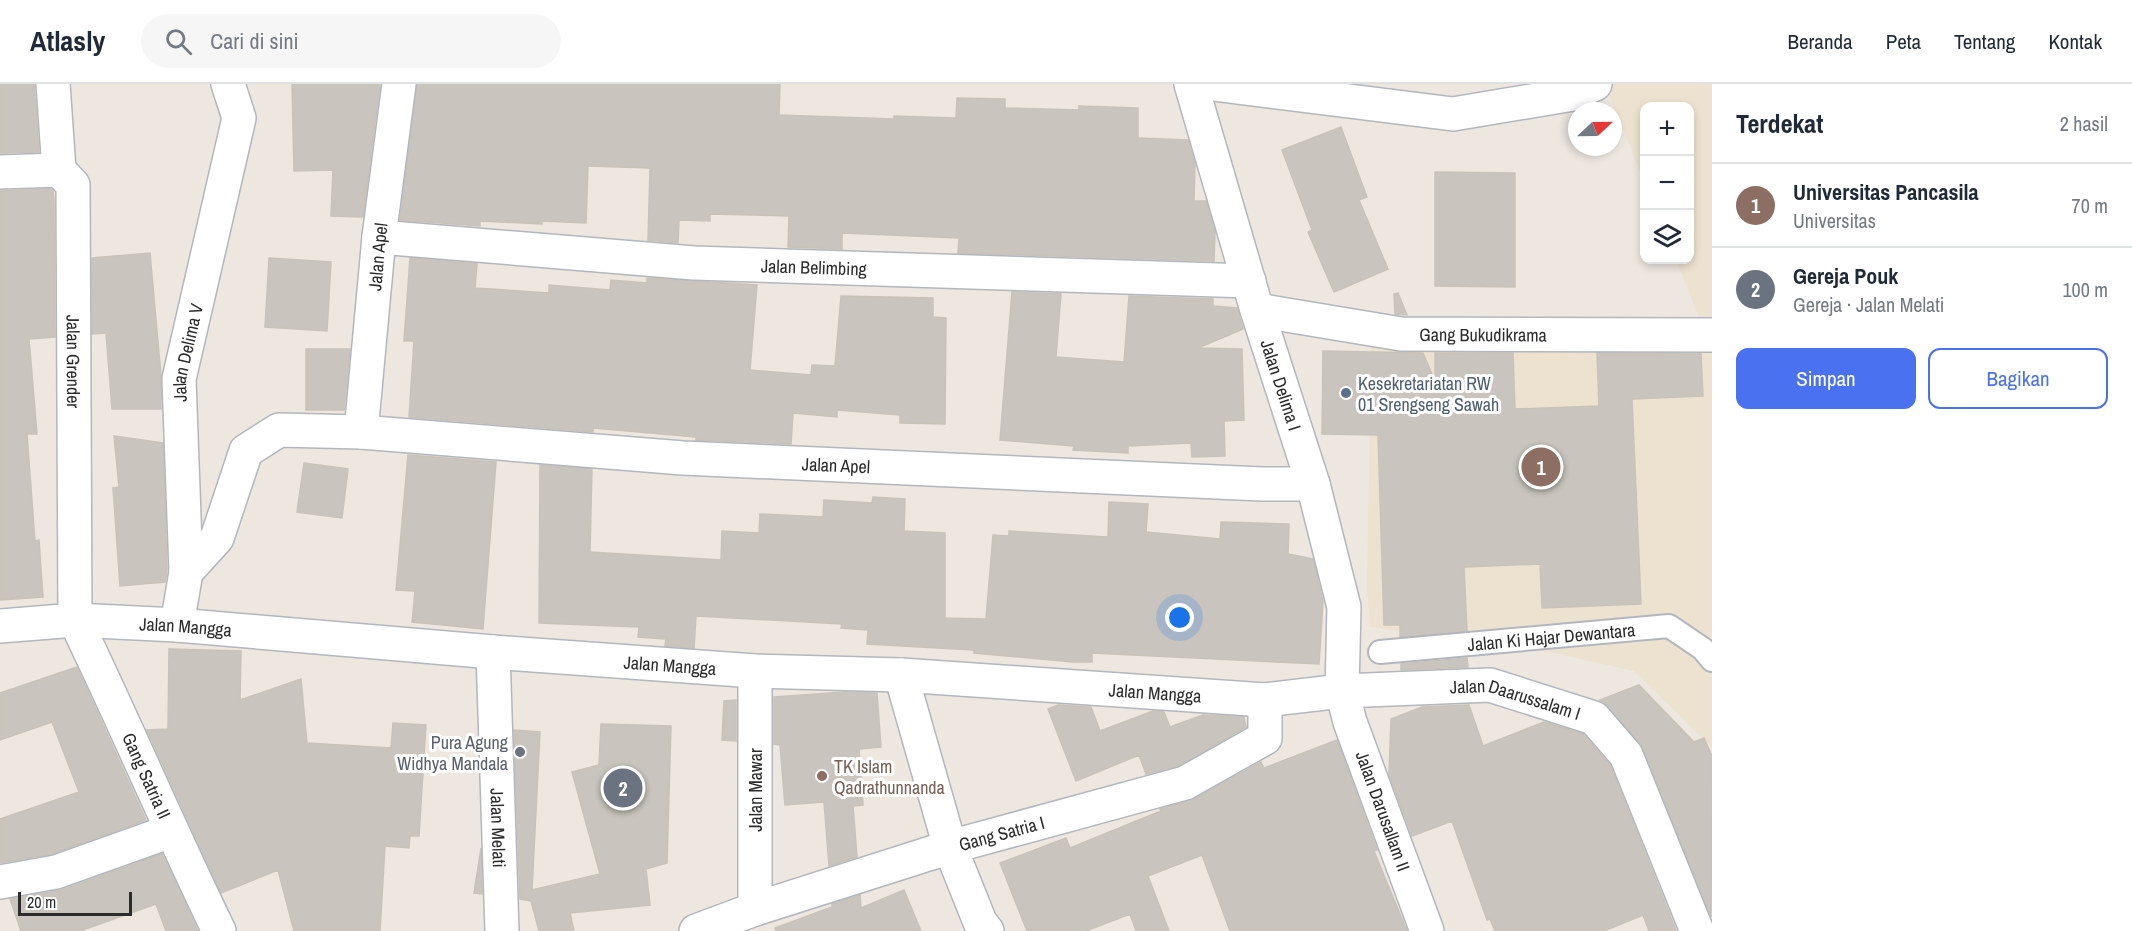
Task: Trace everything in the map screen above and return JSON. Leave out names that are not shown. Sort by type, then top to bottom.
[{"type":"street","points":[[0,172],[59,170],[54,84]]},
{"type":"street","name":"Jalan Delima V","points":[[177,625],[186,572],[178,378],[240,118],[228,84]]},
{"type":"street","name":"Jalan Apel","points":[[361,432],[379,237],[399,84]]},
{"type":"street","name":"Jalan Delima I","points":[[1191,84],[1253,296],[1313,484],[1344,607],[1342,691]]},
{"type":"street","points":[[1213,84],[1453,114],[1579,87]]},
{"type":"street","name":"Jalan Grender","points":[[59,170],[73,184],[75,620]]},
{"type":"street","name":"Jalan Belimbing","points":[[379,237],[694,263],[1253,296]]},
{"type":"street","name":"Gang Bukudikrama","points":[[1253,296],[1401,334],[1712,335]]},
{"type":"street","name":"Jalan Apel","points":[[186,572],[217,538],[246,451],[279,430],[361,432],[683,458],[1262,484],[1313,484]]},
{"type":"street","name":"Jalan Mangga","points":[[0,626],[75,620],[177,625],[493,652],[755,671],[901,675],[1265,700],[1342,691]]},
{"type":"street","name":"Gang Satria II","points":[[75,620],[219,931]]},
{"type":"street","name":"Jalan Melati","points":[[493,652],[502,931]]},
{"type":"street","name":"Jalan Mawar","points":[[755,671],[755,909]]},
{"type":"street","points":[[901,675],[950,847],[981,922],[987,931]]},
{"type":"street","name":"Jalan Daarussalam I","points":[[1342,691],[1490,685],[1594,718],[1626,755],[1697,931]]},
{"type":"street","name":"Jalan Darusallam II","points":[[1342,691],[1350,722],[1427,931]]},
{"type":"street","name":"Gang Satria I","points":[[696,931],[755,909],[950,847],[1185,783],[1265,738],[1265,700]]},
{"type":"street","points":[[0,882],[56,872],[171,831]]},
{"type":"lane","name":"Jalan Ki Hajar Dewantara","points":[[1380,652],[1669,626],[1703,649],[1712,660]]},
{"type":"shaded area","points":[[1605,84],[1712,84],[1712,747],[1634,671],[1555,653],[1370,627],[1367,588],[1371,345],[1705,332],[1678,264],[1694,264],[1694,102],[1640,102],[1640,172],[1622,127],[1622,102],[1612,102]]},
{"type":"building","points":[[0,84],[34,84],[39,152],[0,153]]},
{"type":"building","points":[[292,84],[380,84],[363,217],[331,216],[333,170],[294,171]]},
{"type":"building","points":[[417,84],[780,84],[779,115],[894,119],[894,116],[956,118],[957,98],[1005,99],[1005,108],[1079,110],[1079,106],[1138,108],[1138,138],[1188,140],[1195,164],[1194,201],[1206,201],[1215,232],[1214,261],[958,253],[959,238],[842,233],[842,249],[788,247],[789,216],[710,214],[710,221],[679,220],[678,243],[648,240],[650,168],[588,166],[586,223],[542,221],[542,224],[480,221],[480,226],[400,220]]},
{"type":"building","points":[[1341,127],[1367,197],[1359,200],[1388,269],[1334,292],[1308,232],[1312,230],[1282,150]]},
{"type":"building","points":[[1435,172],[1515,173],[1515,287],[1435,286]]},
{"type":"building","points":[[51,189],[54,202],[55,337],[29,339],[37,434],[27,434],[35,541],[39,540],[43,597],[0,600],[0,191]]},
{"type":"building","points":[[150,253],[161,376],[161,409],[112,409],[106,333],[92,334],[92,258]]},
{"type":"building","points":[[269,258],[331,262],[327,331],[265,327]]},
{"type":"building","points":[[410,258],[477,264],[475,288],[549,293],[549,285],[610,290],[611,280],[647,283],[647,278],[757,285],[750,370],[811,375],[812,365],[835,366],[841,296],[933,298],[933,317],[946,318],[945,424],[900,423],[900,415],[837,410],[837,417],[793,413],[791,444],[696,440],[696,437],[593,428],[593,432],[409,417],[414,341],[404,341]]},
{"type":"building","points":[[1012,292],[1061,294],[1056,357],[1124,362],[1129,296],[1213,299],[1213,306],[1237,308],[1243,329],[1198,348],[1242,349],[1244,420],[1224,421],[1225,456],[1192,457],[1191,443],[1128,446],[1128,453],[1073,450],[1074,446],[1000,440]]},
{"type":"building","points":[[1398,293],[1407,315],[1395,314],[1394,294]]},
{"type":"building","points":[[306,349],[350,349],[344,410],[306,410]]},
{"type":"building","points":[[1323,351],[1423,353],[1435,381],[1435,353],[1513,353],[1515,409],[1599,406],[1597,353],[1701,354],[1703,396],[1632,399],[1641,604],[1542,608],[1540,564],[1464,567],[1467,631],[1400,637],[1400,625],[1384,625],[1378,435],[1322,434]]},
{"type":"building","points":[[114,436],[163,443],[167,571],[165,582],[120,586],[113,488],[119,487]]},
{"type":"building","points":[[408,455],[496,462],[483,629],[412,622],[415,591],[396,590]]},
{"type":"building","points":[[304,463],[348,469],[342,518],[297,512]]},
{"type":"building","points":[[540,465],[592,469],[590,552],[721,560],[722,531],[759,533],[760,514],[823,517],[824,500],[872,503],[873,497],[905,499],[904,531],[945,533],[945,618],[986,619],[993,535],[1009,536],[1009,531],[1108,537],[1109,502],[1148,504],[1146,532],[1220,539],[1221,522],[1289,524],[1288,554],[1313,559],[1323,601],[1319,664],[1092,653],[1092,662],[1073,662],[974,653],[974,650],[867,644],[868,630],[841,628],[842,624],[696,616],[694,648],[665,646],[666,639],[638,637],[639,627],[539,623]]},
{"type":"building","points":[[169,649],[241,651],[240,700],[301,679],[307,743],[391,748],[393,723],[426,725],[419,836],[410,836],[409,848],[385,846],[380,931],[294,931],[278,870],[221,893],[147,730],[168,729]]},
{"type":"building","points":[[1467,658],[1468,667],[1401,670],[1401,664]]},
{"type":"building","points":[[77,667],[146,820],[51,854],[0,863],[0,819],[79,792],[52,722],[0,740],[0,693]]},
{"type":"building","points":[[1639,685],[1694,742],[1704,738],[1712,756],[1711,917],[1643,748],[1608,706],[1600,700]]},
{"type":"building","name":"TK Islam Qadrathunnanda","points":[[844,692],[877,693],[881,747],[859,749],[863,805],[853,806],[857,857],[829,866],[824,802],[785,805],[780,745],[774,744],[774,697]]},
{"type":"building","points":[[736,700],[736,741],[722,740],[724,701]]},
{"type":"building","points":[[1058,705],[1091,707],[1100,731],[1153,711],[1164,712],[1170,727],[1203,715],[1244,717],[1246,727],[1178,766],[1146,774],[1139,755],[1076,781],[1048,709]]},
{"type":"building","points":[[1469,705],[1483,746],[1544,722],[1583,734],[1610,765],[1676,930],[1649,931],[1643,915],[1604,931],[1495,931],[1490,919],[1487,920],[1452,821],[1412,836],[1389,774],[1391,719],[1422,707]]},
{"type":"building","points":[[601,724],[671,726],[667,863],[646,869],[650,905],[570,913],[574,931],[539,931],[531,901],[520,899],[514,730],[540,732],[532,890],[600,874],[572,772],[599,765]]},
{"type":"building","points":[[1337,740],[1377,850],[1374,851],[1407,931],[1230,931],[1202,855],[1148,876],[1169,931],[1136,931],[1130,914],[1086,931],[1027,931],[1000,863],[1066,838],[1070,848],[1161,811],[1160,809],[1194,799],[1261,762],[1264,768]]},
{"type":"building","points":[[481,848],[482,894],[474,893]]},
{"type":"building","points":[[162,854],[198,931],[166,931],[156,904],[80,931],[21,931],[10,899],[62,890]]},
{"type":"building","points":[[904,890],[921,931],[776,931],[775,928],[860,895],[861,908]]},
{"type":"place","name":"Kesekretariatan RW 01 Srengseng Sawah","points":[[1346,393]]},
{"type":"place","name":"Universitas Pancasila","points":[[1541,467]]},
{"type":"place","name":"Pura Agung Widhya Mandala","points":[[520,752]]},
{"type":"place","name":"TK Islam Qadrathunnanda","points":[[822,776]]},
{"type":"place","name":"Gereja Pouk","points":[[623,788]]}]
